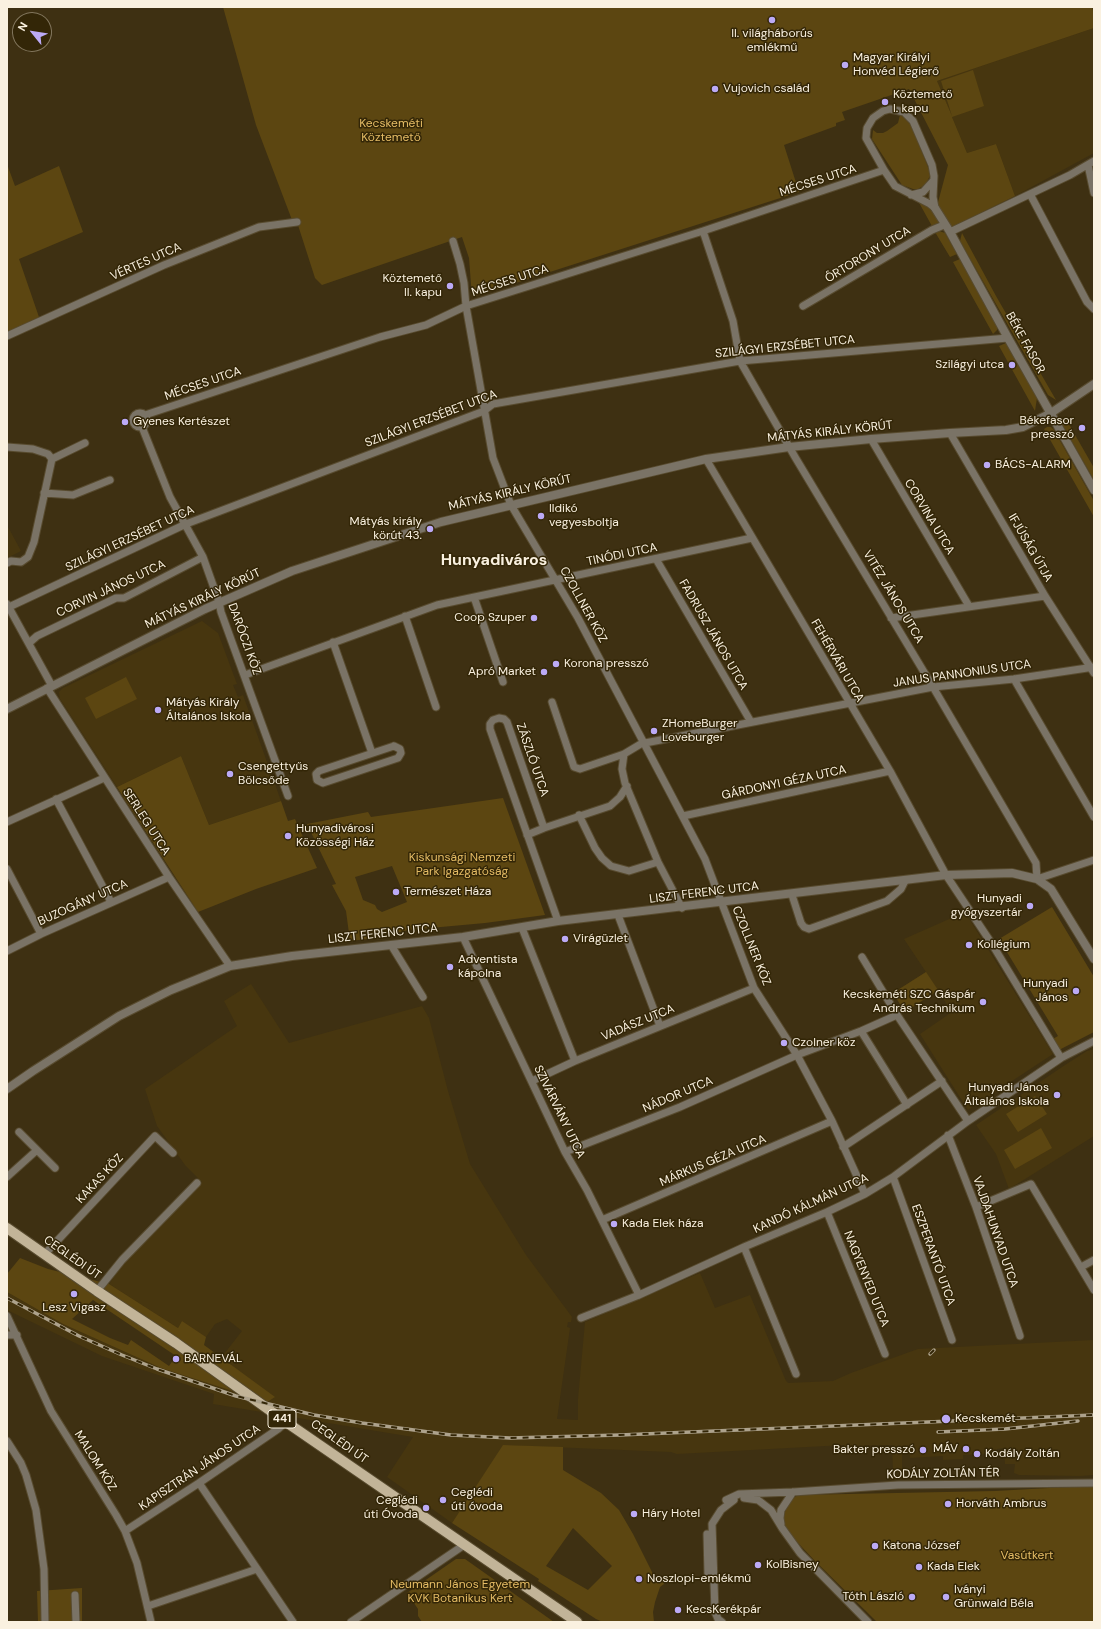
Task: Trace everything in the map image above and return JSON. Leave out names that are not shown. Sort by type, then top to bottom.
[{"type":"main road","name":"CEGLÉDI ÚT","points":[[7,1228],[44,1255],[176,1343],[286,1422],[558,1609]]},
{"type":"main road","points":[[558,1609],[571,1622]]},
{"type":"main road","points":[[558,1609],[584,1622]]},
{"type":"main road","name":"441","points":[[558,1609],[576,1622]]},
{"type":"street","name":"BÉKE FASOR","points":[[935,208],[895,186],[884,170],[866,138],[867,128],[877,114],[890,109],[897,109],[904,112],[913,121],[932,165],[934,180],[933,197],[935,208],[944,225],[950,232],[1094,490]]},
{"type":"street","points":[[950,232],[1091,163],[1094,193]]},
{"type":"street","name":"MÉCSES UTCA","points":[[142,427],[136,426],[133,420],[138,413],[145,416],[380,336],[426,325],[466,306],[703,231],[884,170]]},
{"type":"street","points":[[911,195],[924,192],[934,180]]},
{"type":"street","points":[[1030,194],[1087,302],[1094,309]]},
{"type":"street","name":"VÉRTES UTCA","points":[[7,336],[164,265],[259,227],[297,222]]},
{"type":"street","name":"ŐRTORONY UTCA","points":[[803,306],[932,230],[944,225]]},
{"type":"street","name":"VITÉZ JÁNOS UTCA","points":[[703,231],[733,321],[740,361],[789,447],[933,687],[1036,863],[1037,879]]},
{"type":"street","name":"CZOLLNER KÖZ","points":[[453,241],[460,264],[493,458],[511,505],[557,580],[598,662],[644,742],[683,816],[705,859],[754,988],[797,1055],[832,1121],[865,1194]]},
{"type":"street","name":"SZILÁGYI ERZSÉBET UTCA","points":[[8,606],[186,524],[484,411],[493,404],[740,361],[1008,338]]},
{"type":"street","name":"MÁTYÁS KIRÁLY KÖRÚT","points":[[7,709],[219,602],[292,571],[441,522],[706,459],[789,447],[950,432],[1006,430],[1023,427],[1051,413],[1094,384]]},
{"type":"street","points":[[142,427],[146,423],[145,416]]},
{"type":"street","name":"DARÓCZI KÖZ","points":[[142,427],[170,497],[204,557],[221,612],[245,674],[288,796]]},
{"type":"street","name":"IFJÚSÁG ÚTJA","points":[[950,432],[1045,596],[1093,669]]},
{"type":"street","name":"CORVINA UTCA","points":[[871,439],[969,606]]},
{"type":"street","points":[[52,459],[85,443]]},
{"type":"street","points":[[7,446],[33,449],[48,454],[52,459]]},
{"type":"street","points":[[7,563],[11,561],[21,562],[28,556],[34,542],[52,459]]},
{"type":"street","name":"FEHÉRVÁRI UTCA","points":[[706,459],[890,771],[946,876],[992,944],[1061,1058]]},
{"type":"street","points":[[44,493],[72,495],[110,480]]},
{"type":"street","name":"TINÓDI UTCA","points":[[245,674],[437,605],[752,538]]},
{"type":"street","name":"CORVIN JÁNOS UTCA","points":[[29,643],[37,636],[116,598],[124,598],[204,557]]},
{"type":"street","name":"FADRUSZ JÁNOS UTCA","points":[[656,559],[751,722]]},
{"type":"street","points":[[474,596],[503,682]]},
{"type":"street","points":[[891,618],[1045,596]]},
{"type":"street","name":"SERLEG UTCA","points":[[8,606],[29,643],[50,687],[104,778],[230,966]]},
{"type":"street","points":[[405,616],[436,707]]},
{"type":"street","points":[[333,642],[372,753]]},
{"type":"street","name":"JANUS PANNONIUS UTCA","points":[[644,742],[933,687],[1093,669]]},
{"type":"street","points":[[1014,678],[1094,817]]},
{"type":"street","points":[[552,702],[574,767],[580,769],[624,754],[644,742]]},
{"type":"street","name":"ZÁSZLÓ UTCA","points":[[544,828],[507,722],[504,719],[499,718],[492,720],[490,729],[558,921]]},
{"type":"street","points":[[394,746],[400,749],[401,753],[398,758],[323,783],[317,780],[316,774],[319,771],[372,753],[394,746]]},
{"type":"street","points":[[624,754],[622,769],[627,786],[658,862],[682,908]]},
{"type":"street","name":"GÁRDONYI GÉZA UTCA","points":[[683,816],[890,771]]},
{"type":"street","points":[[7,822],[104,778]]},
{"type":"street","points":[[527,835],[579,815],[610,806],[620,797],[627,786]]},
{"type":"street","points":[[56,799],[111,902]]},
{"type":"street","points":[[579,815],[595,848],[602,858],[611,866],[629,871],[658,862]]},
{"type":"street","points":[[1037,879],[1094,860]]},
{"type":"street","points":[[7,869],[41,934]]},
{"type":"street","name":"LISZT FERENC UTCA","points":[[7,1089],[119,1016],[171,990],[230,966],[292,956],[463,937],[558,921],[682,908],[721,902],[946,876],[1012,873],[1037,879]]},
{"type":"street","name":"BUZOGÁNY UTCA","points":[[7,951],[169,876]]},
{"type":"street","points":[[1037,879],[1051,889],[1094,960]]},
{"type":"street","points":[[792,895],[801,923],[804,927],[809,929],[887,901],[901,890],[905,881]]},
{"type":"street","points":[[618,915],[660,1026]]},
{"type":"street","points":[[522,928],[575,1061]]},
{"type":"street","name":"SZIVÁRVÁNY UTCA","points":[[463,937],[565,1152],[640,1295]]},
{"type":"street","points":[[391,945],[423,997]]},
{"type":"street","points":[[862,957],[897,1015],[942,1080],[968,1121]]},
{"type":"street","name":"VADÁSZ UTCA","points":[[532,1081],[575,1061],[754,988]]},
{"type":"street","name":"NÁDOR UTCA","points":[[565,1152],[680,1107],[797,1055],[861,1031],[897,1015]]},
{"type":"street","points":[[861,1031],[907,1105]]},
{"type":"street","name":"KANDÓ KÁLMÁN UTCA","points":[[581,1318],[640,1295],[744,1247],[827,1212],[865,1194],[893,1177],[948,1135],[1061,1058],[1094,1041]]},
{"type":"street","points":[[843,1147],[942,1080]]},
{"type":"street","name":"MÁRKUS GÉZA UTCA","points":[[602,1220],[832,1121]]},
{"type":"street","points":[[19,1132],[55,1168]]},
{"type":"street","name":"VAJDAHUNYAD UTCA","points":[[948,1135],[976,1207],[1020,1336]]},
{"type":"street","name":"KAKAS KÖZ","points":[[44,1255],[155,1136],[173,1154]]},
{"type":"street","points":[[7,1178],[37,1150]]},
{"type":"street","name":"ESZPERANTÓ UTCA","points":[[893,1177],[952,1340]]},
{"type":"street","points":[[97,1291],[122,1260],[197,1183]]},
{"type":"street","points":[[976,1207],[1031,1184],[1094,1290]]},
{"type":"street","name":"NAGYENYED UTCA","points":[[827,1212],[885,1354]]},
{"type":"street","points":[[744,1247],[796,1374]]},
{"type":"street","points":[[1081,1267],[1094,1260]]},
{"type":"street","name":"MALOM KÖZ","points":[[7,1316],[51,1411],[125,1531],[137,1563],[151,1622]]},
{"type":"street","points":[[7,1335],[17,1335]]},
{"type":"street","name":"KAPISZTRÁN JÁNOS UTCA","points":[[125,1531],[199,1483],[286,1422]]},
{"type":"street","points":[[7,1441],[21,1463],[36,1510],[44,1569],[45,1622]]},
{"type":"street","points":[[199,1483],[293,1622]]},
{"type":"street","name":"KODÁLY ZOLTÁN TÉR","points":[[708,1575],[707,1530],[709,1522],[715,1510],[726,1500],[739,1494],[764,1494],[898,1485],[1094,1483]]},
{"type":"street","points":[[782,1528],[780,1518],[781,1510],[793,1492]]},
{"type":"street","name":"KODÁLY ZOLTÁN TÉR","points":[[722,1622],[718,1619],[715,1612],[712,1524],[718,1513],[729,1502],[764,1494]]},
{"type":"street","name":"KODÁLY ZOLTÁN TÉR","points":[[726,1500],[735,1498],[749,1498]]},
{"type":"street","points":[[749,1498],[767,1505],[800,1553],[861,1618],[868,1622]]},
{"type":"street","points":[[351,1622],[464,1545]]},
{"type":"street","points":[[148,1606],[257,1569]]},
{"type":"street","points":[[75,1595],[76,1622]]},
{"type":"shaded area","points":[[1094,28],[1094,153],[1015,196],[996,144],[967,153],[937,81]]},
{"type":"shaded area","points":[[7,525],[21,551],[7,558]]},
{"type":"shaded area","name":"Mátyás Király Általános Iskola","points":[[202,621],[218,633],[237,684],[233,685],[238,697],[243,695],[281,801],[209,825],[181,756],[117,787],[60,699],[59,692],[63,688]]},
{"type":"shaded area","name":"Kecskeméti SZC Gáspár András Technikum","points":[[965,912],[1053,1054],[968,1110],[920,1034],[952,1012],[938,991],[905,1012],[893,993],[926,972],[904,939]]},
{"type":"shaded area","points":[[251,984],[289,1043],[422,1006],[429,1018],[448,1091],[470,1164],[526,1255],[572,1317],[571,1322],[568,1322],[567,1327],[570,1328],[557,1419],[578,1420],[578,1399],[585,1322],[700,1273],[715,1308],[750,1295],[788,1383],[833,1381],[918,1349],[1094,1340],[1094,1475],[1019,1475],[1014,1473],[1015,1464],[1005,1464],[1004,1448],[997,1449],[997,1453],[963,1455],[963,1459],[943,1460],[943,1456],[910,1458],[910,1453],[902,1454],[902,1470],[893,1470],[892,1445],[844,1445],[677,1454],[671,1452],[504,1445],[452,1523],[387,1477],[413,1437],[213,1404],[214,1394],[102,1356],[7,1310],[7,1292],[63,1324],[161,1368],[274,1398],[221,1358],[242,1331],[227,1319],[215,1324],[206,1337],[182,1321],[178,1328],[109,1284],[128,1257],[202,1182],[185,1165],[157,1126],[145,1089],[237,1026],[224,1001]]},
{"type":"shaded area","name":"Hunyadi János Általános Iskola","points":[[1094,1049],[1094,1136],[1009,1189],[996,1154],[976,1125],[1065,1065],[1087,1051]]},
{"type":"green space","name":"Kecskeméti Köztemető","points":[[223,7],[1092,7],[1094,15],[1094,28],[937,81],[952,116],[941,81],[973,70],[984,106],[952,117],[967,153],[996,144],[1015,196],[950,228],[937,206],[948,165],[909,89],[842,112],[845,120],[836,123],[836,126],[784,145],[799,192],[472,297],[469,258],[462,237],[322,285],[315,278],[297,222],[292,220],[256,125]]},
{"type":"green space","points":[[900,115],[909,120],[930,172],[930,176],[925,185],[918,189],[913,189],[902,185],[872,139],[873,130],[877,133],[887,131],[898,123]]},
{"type":"green space","points":[[7,164],[15,186],[59,166],[83,232],[19,259],[40,320],[7,334]]},
{"type":"green space","points":[[917,199],[930,207],[939,222],[933,228]]},
{"type":"green space","points":[[939,231],[945,233],[957,254],[950,257],[935,232]]},
{"type":"green space","points":[[962,233],[996,296],[1056,400],[1048,395],[960,241]]},
{"type":"green space","points":[[960,259],[997,326],[997,330],[993,334],[953,262]]},
{"type":"green space","points":[[1006,343],[1037,398],[1035,411],[999,346]]},
{"type":"green space","points":[[1066,419],[1094,468],[1094,480],[1062,424]]},
{"type":"green space","points":[[1051,427],[1054,430],[1094,501],[1094,517],[1044,429]]},
{"type":"green space","points":[[126,677],[137,699],[96,719],[85,698]]},
{"type":"green space","points":[[181,756],[209,825],[281,801],[288,821],[295,819],[317,868],[256,889],[198,912],[117,787]]},
{"type":"green space","name":"Kiskunsági Nemzeti Park Igazgatóság","points":[[503,798],[545,915],[485,923],[408,930],[375,938],[350,941],[346,911],[332,885],[336,884],[307,824],[368,812],[371,817]],"holes":[[[392,866],[407,902],[382,912],[377,909],[375,905],[363,900],[355,877]]]},
{"type":"green space","points":[[1052,907],[1094,977],[1094,1032],[1057,1051],[1051,1040],[1058,1036],[999,939]]},
{"type":"green space","points":[[926,972],[938,990],[905,1012],[893,993]]},
{"type":"green space","points":[[1035,1096],[1047,1114],[1018,1132],[1006,1114]]},
{"type":"green space","points":[[1041,1128],[1052,1148],[1015,1169],[1004,1150]]},
{"type":"green space","points":[[20,1258],[48,1269],[109,1284],[178,1328],[182,1321],[206,1337],[204,1345],[275,1397],[267,1402],[161,1368],[63,1324],[7,1292],[7,1274]],"holes":[[[93,1300],[176,1356],[169,1366],[131,1340],[128,1345],[110,1338],[72,1319]]]},
{"type":"green space","points":[[503,1445],[563,1447],[563,1470],[601,1493],[619,1510],[656,1580],[664,1579],[664,1584],[660,1587],[655,1602],[653,1612],[654,1622],[603,1622],[596,1619],[538,1581],[539,1579],[452,1523]],"holes":[[[573,1528],[612,1566],[588,1590],[546,1566]]]},
{"type":"green space","name":"Vasútkert","points":[[1094,1487],[1094,1622],[877,1622],[786,1530],[782,1520],[789,1501],[798,1495],[995,1491]]},
{"type":"green space","name":"Neumann János Egyetem KVK Botanikus Kert","points":[[456,1559],[465,1559],[554,1622],[422,1622],[418,1616],[418,1609],[407,1593]]},
{"type":"green space","points":[[82,1588],[82,1622],[38,1622],[37,1591]]},
{"type":"railway","points":[[7,1298],[79,1336],[122,1355],[157,1369],[236,1396],[314,1415],[451,1435],[510,1438],[620,1435],[1094,1415]]},
{"type":"railway","points":[[930,1354],[934,1350]]},
{"type":"railway","points":[[938,1432],[1005,1429],[1078,1421]]},
{"type":"place","name":"II. világháborús emlékmű","points":[[772,20]]},
{"type":"place","name":"Magyar Királyi Honvéd Légierő","points":[[845,65]]},
{"type":"place","name":"Vujovich család","points":[[715,89]]},
{"type":"place","name":"Köztemető I. kapu","points":[[885,102]]},
{"type":"place","name":"Köztemető II. kapu","points":[[450,286]]},
{"type":"place","name":"Szilágyi utca","points":[[1012,365]]},
{"type":"place","name":"Gyenes Kertészet","points":[[125,422]]},
{"type":"place","name":"Békefasor presszó","points":[[1082,428]]},
{"type":"place","name":"BÁCS-ALARM","points":[[987,465]]},
{"type":"place","name":"Ildikó vegyesboltja","points":[[541,516]]},
{"type":"place","name":"Mátyás király körút 43.","points":[[430,529]]},
{"type":"place","name":"Coop Szuper","points":[[534,618]]},
{"type":"place","name":"Korona presszó","points":[[556,664]]},
{"type":"place","name":"Apró Market","points":[[544,672]]},
{"type":"place","name":"Mátyás Király Általános Iskola","points":[[158,710]]},
{"type":"place","name":"ZHomeBurger Loveburger","points":[[654,731]]},
{"type":"place","name":"Csengettyűs Bölcsőde","points":[[230,774]]},
{"type":"place","name":"Hunyadivárosi Közösségi Ház","points":[[288,836]]},
{"type":"place","name":"Természet Háza","points":[[396,892]]},
{"type":"place","name":"Hunyadi gyógyszertár","points":[[1030,906]]},
{"type":"place","name":"Virágüzlet","points":[[565,939]]},
{"type":"place","name":"Kollégium","points":[[969,945]]},
{"type":"place","name":"Adventista kápolna","points":[[450,967]]},
{"type":"place","name":"Hunyadi János","points":[[1076,991]]},
{"type":"place","name":"Kecskeméti SZC Gáspár András Technikum","points":[[983,1002]]},
{"type":"place","name":"Czolner köz","points":[[784,1043]]},
{"type":"place","name":"Hunyadi János Általános Iskola","points":[[1057,1095]]},
{"type":"place","name":"Kada Elek háza","points":[[614,1224]]},
{"type":"place","name":"Lesz Vigasz","points":[[74,1294]]},
{"type":"place","name":"BARNEVÁL","points":[[176,1359]]},
{"type":"place","name":"Kecskemét","points":[[946,1419]]},
{"type":"place","name":"MÁV","points":[[966,1449]]},
{"type":"place","name":"Bakter presszó","points":[[923,1450]]},
{"type":"place","name":"Kodály Zoltán","points":[[977,1454]]},
{"type":"place","name":"Ceglédi úti óvoda","points":[[443,1500]]},
{"type":"place","name":"Horváth Ambrus","points":[[948,1504]]},
{"type":"place","name":"Ceglédi úti Óvoda","points":[[426,1508]]},
{"type":"place","name":"Háry Hotel","points":[[634,1514]]},
{"type":"place","name":"Katona József","points":[[875,1546]]},
{"type":"place","name":"KolBisney","points":[[758,1565]]},
{"type":"place","name":"Kada Elek","points":[[919,1567]]},
{"type":"place","name":"Noszlopi-emlékmű","points":[[639,1579]]},
{"type":"place","name":"Tóth László","points":[[912,1597]]},
{"type":"place","name":"Iványi Grünwald Béla","points":[[946,1597]]},
{"type":"place","name":"KecsKerékpár","points":[[678,1610]]},
{"type":"district","name":"Hunyadiváros","points":[[494,561]]}]
